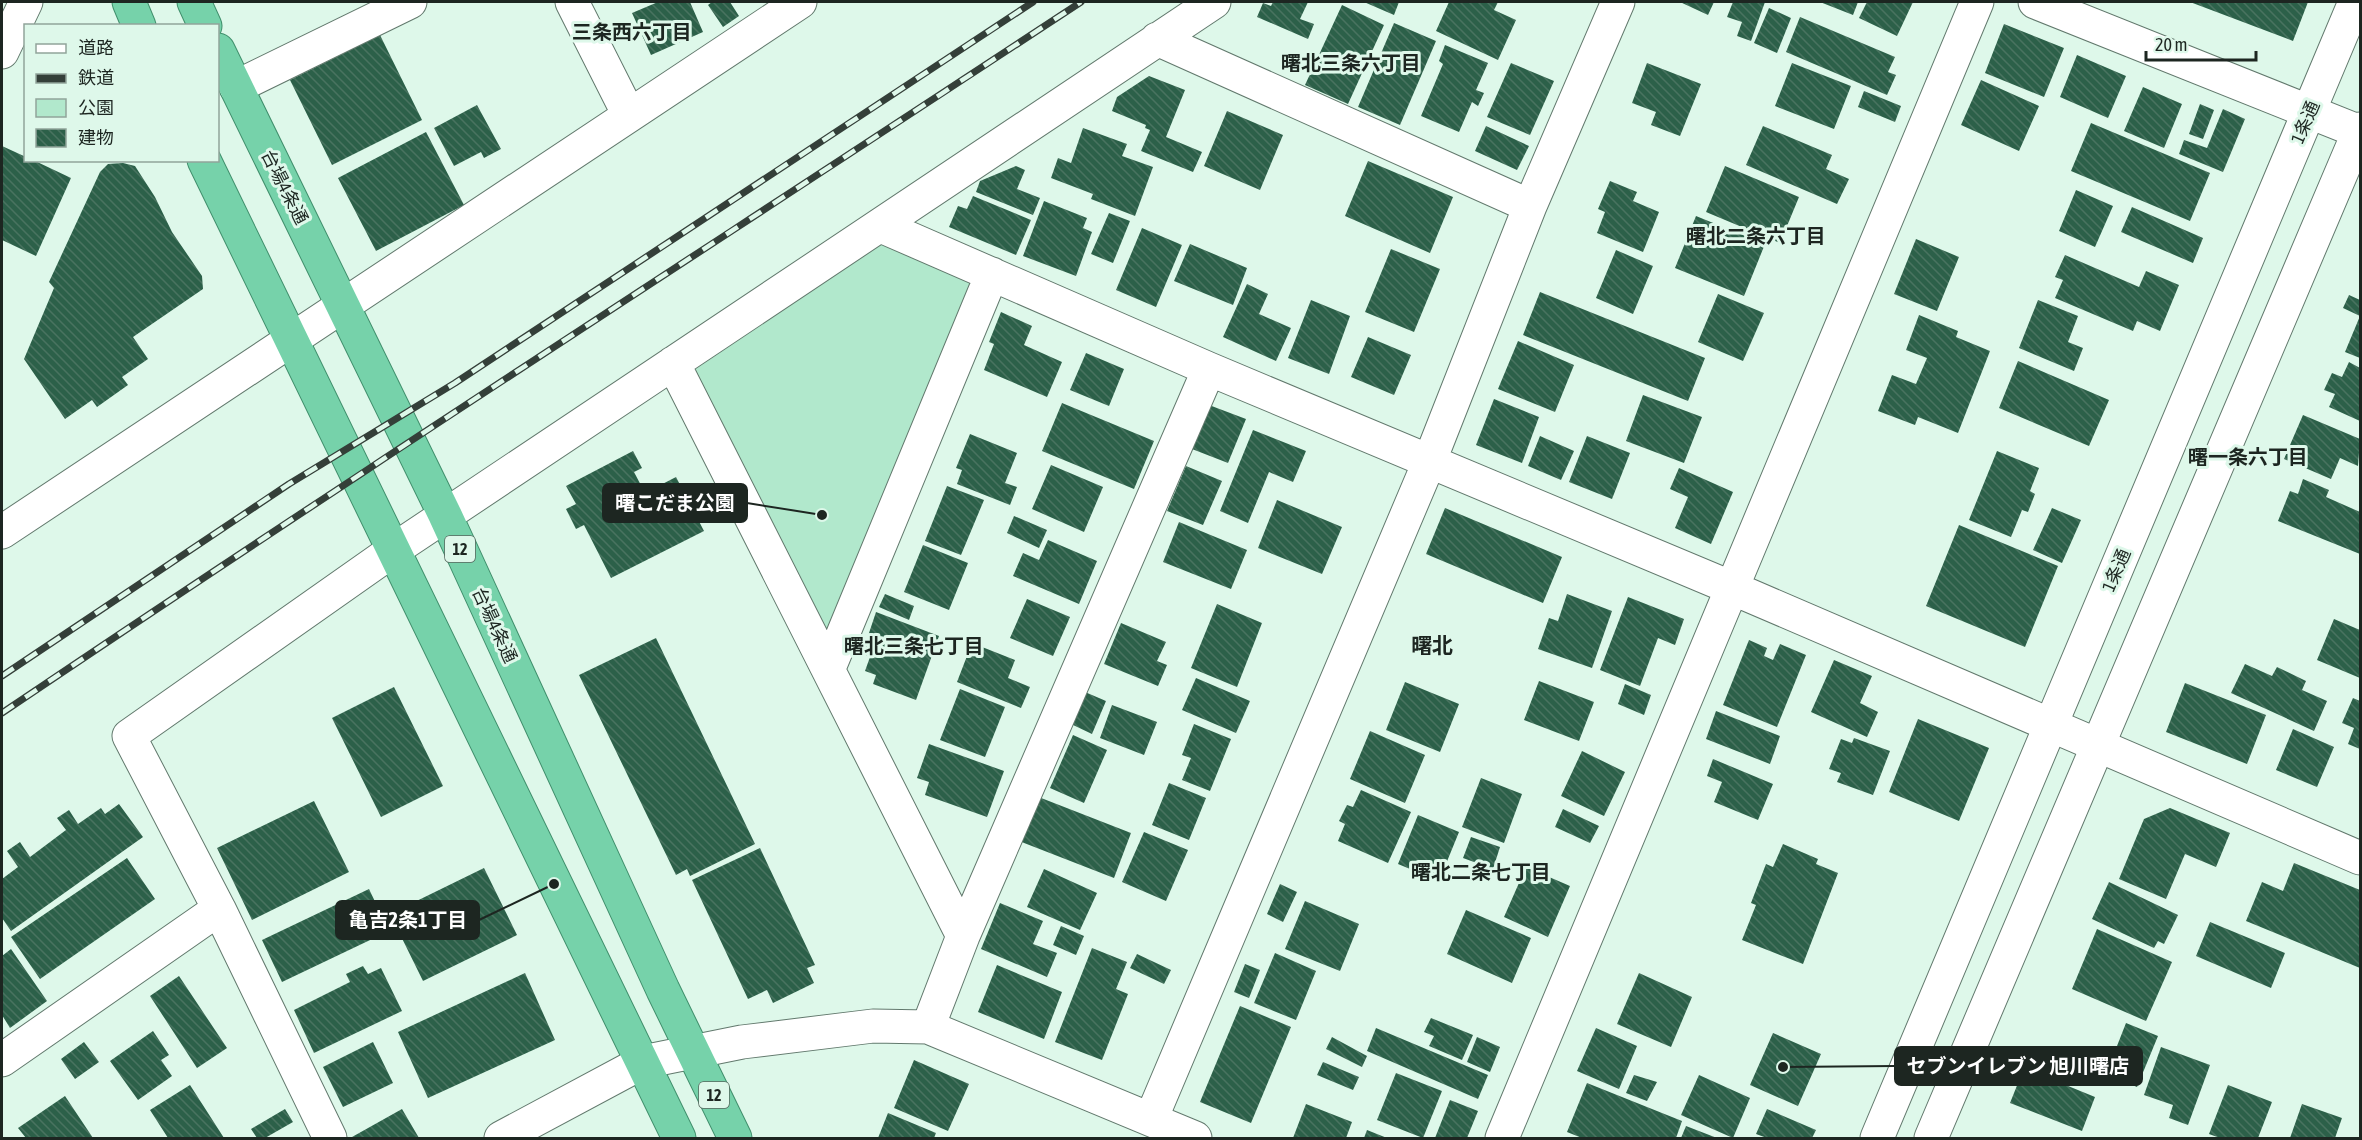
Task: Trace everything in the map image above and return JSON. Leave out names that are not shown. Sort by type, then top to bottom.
[{"type":"highway","points":[[129,2],[138,24]]},
{"type":"highway","points":[[194,2],[204,24]]},
{"type":"highway","name":"台場4条通","points":[[219,52],[445,515],[735,1138]]},
{"type":"highway","points":[[205,162],[289,340],[679,1138]]},
{"type":"street","points":[[2,51],[26,2]]},
{"type":"street","points":[[236,87],[410,2]]},
{"type":"street","points":[[572,2],[629,115]]},
{"type":"street","points":[[2,532],[343,303],[800,2]]},
{"type":"street","points":[[330,1138],[219,909],[129,736],[392,550],[1214,2]]},
{"type":"street","points":[[1151,1119],[1430,460],[1530,206],[1618,2]]},
{"type":"street","points":[[1502,1138],[1977,2]]},
{"type":"street","points":[[1931,1138],[2360,131],[2035,2]]},
{"type":"street","name":"1条通","points":[[1876,1138],[2355,2]]},
{"type":"street","points":[[1157,39],[1530,206]]},
{"type":"street","points":[[881,226],[1209,369],[1732,588],[2361,858]]},
{"type":"street","points":[[829,668],[992,274]]},
{"type":"street","points":[[673,363],[963,936]]},
{"type":"street","points":[[928,1027],[963,936],[1209,369]]},
{"type":"street","points":[[2,1060],[219,909]]},
{"type":"street","points":[[501,1138],[610,1082],[643,1062],[742,1042],[873,1026],[928,1027],[1195,1138]]},
{"type":"green space","points":[[881,226],[992,274],[829,668],[673,363]]},
{"type":"building","points":[[658,2],[690,2],[703,32],[651,55],[632,13]]},
{"type":"building","points":[[712,2],[730,2],[739,16],[723,27],[708,5]]},
{"type":"building","points":[[1273,2],[1308,2],[1300,19],[1314,24],[1308,39],[1257,17],[1263,3],[1271,6]]},
{"type":"building","points":[[1364,2],[1399,2],[1394,15]]},
{"type":"building","points":[[1449,2],[1498,2],[1494,10],[1516,20],[1498,60],[1436,31]]},
{"type":"building","points":[[1680,2],[1714,2],[1708,15]]},
{"type":"building","points":[[1733,2],[1765,2],[1751,41],[1737,36],[1742,22],[1727,17]]},
{"type":"building","points":[[1820,2],[1858,2],[1853,15]]},
{"type":"building","points":[[1867,2],[1913,2],[1897,36],[1859,18]]},
{"type":"building","points":[[2190,2],[2308,2],[2293,41]]},
{"type":"building","points":[[1342,5],[1384,25],[1348,104],[1305,85]]},
{"type":"building","points":[[1769,8],[1791,18],[1777,53],[1754,43]]},
{"type":"building","points":[[1800,17],[1895,57],[1888,72],[1896,75],[1887,95],[1786,52]]},
{"type":"building","points":[[1394,23],[1436,41],[1400,125],[1358,107]]},
{"type":"building","points":[[2004,24],[2064,48],[2044,97],[1985,73]]},
{"type":"building","points":[[380,35],[422,120],[332,165],[290,80]]},
{"type":"building","points":[[1445,45],[1488,63],[1476,90],[1484,93],[1478,106],[1472,102],[1459,132],[1421,116],[1443,64],[1439,61]]},
{"type":"building","points":[[2077,55],[2126,76],[2108,118],[2060,97]]},
{"type":"building","points":[[1511,63],[1554,81],[1530,135],[1487,117]]},
{"type":"building","points":[[1647,63],[1701,84],[1680,136],[1651,125],[1656,112],[1632,103]]},
{"type":"building","points":[[1792,63],[1851,86],[1834,129],[1775,106]]},
{"type":"building","points":[[1149,76],[1185,90],[1166,137],[1202,152],[1193,172],[1141,151],[1150,130],[1145,128],[1146,125],[1112,111],[1117,97]]},
{"type":"building","points":[[1981,80],[2039,106],[2019,151],[1961,125]]},
{"type":"building","points":[[2143,87],[2182,104],[2164,148],[2124,131]]},
{"type":"building","points":[[1864,91],[1901,106],[1895,122],[1858,107]]},
{"type":"building","points":[[2200,104],[2214,110],[2203,139],[2189,134]]},
{"type":"building","points":[[477,105],[501,149],[484,158],[481,152],[454,166],[434,128]]},
{"type":"building","points":[[2223,109],[2245,119],[2223,172],[2179,154],[2184,140],[2207,148]]},
{"type":"building","points":[[1227,111],[1283,135],[1260,190],[1204,166]]},
{"type":"building","points":[[2091,123],[2210,173],[2190,221],[2071,171]]},
{"type":"building","points":[[1486,126],[1529,146],[1517,170],[1475,151]]},
{"type":"building","points":[[1763,126],[1832,155],[1826,169],[1849,179],[1837,204],[1746,165]]},
{"type":"building","points":[[1083,128],[1127,144],[1122,156],[1153,167],[1135,216],[1091,199],[1093,194],[1051,178],[1058,158],[1071,163]]},
{"type":"building","points":[[426,132],[464,205],[376,251],[338,178]]},
{"type":"building","points":[[2,146],[24,156],[24,162],[37,162],[71,178],[36,256],[2,240]]},
{"type":"building","points":[[1368,161],[1453,197],[1430,253],[1345,216]]},
{"type":"building","points":[[123,163],[135,166],[155,197],[172,232],[202,276],[203,289],[133,337],[148,359],[122,377],[128,385],[97,407],[92,400],[65,419],[24,359],[54,288],[49,282],[100,172],[108,164]]},
{"type":"building","points":[[1016,166],[1025,170],[1017,189],[1040,198],[1033,215],[976,192],[980,181]]},
{"type":"building","points":[[1725,166],[1799,197],[1780,243],[1706,212]]},
{"type":"building","points":[[1610,181],[1637,192],[1633,201],[1659,212],[1643,252],[1597,233],[1605,212],[1598,209]]},
{"type":"building","points":[[2076,190],[2113,206],[2095,247],[2059,231]]},
{"type":"building","points":[[973,196],[1031,220],[1016,255],[949,227],[958,206],[967,209]]},
{"type":"building","points":[[1044,201],[1087,218],[1083,228],[1092,232],[1076,276],[1023,256]]},
{"type":"building","points":[[2132,207],[2203,238],[2193,263],[2121,232]]},
{"type":"building","points":[[1109,213],[1130,221],[1113,263],[1091,254]]},
{"type":"building","points":[[1696,216],[1765,244],[1744,296],[1675,268]]},
{"type":"building","points":[[1142,228],[1182,245],[1156,307],[1116,290]]},
{"type":"building","points":[[1916,239],[1959,257],[1937,311],[1894,294]]},
{"type":"building","points":[[1190,244],[1247,268],[1233,305],[1174,281]]},
{"type":"building","points":[[1391,249],[1440,269],[1414,332],[1365,312]]},
{"type":"building","points":[[1616,250],[1653,266],[1633,314],[1596,298]]},
{"type":"building","points":[[2065,255],[2139,287],[2146,271],[2179,285],[2160,331],[2137,321],[2133,331],[2055,298],[2063,280],[2055,277]]},
{"type":"building","points":[[1247,284],[1268,294],[1259,314],[1291,328],[1276,361],[1223,337]]},
{"type":"building","points":[[1540,292],[1705,358],[1688,401],[1523,335]]},
{"type":"building","points":[[1718,294],[1764,313],[1743,361],[1698,342]]},
{"type":"building","points":[[2349,295],[2360,300],[2360,316],[2343,308]]},
{"type":"building","points":[[1311,300],[1350,316],[1329,374],[1288,358]]},
{"type":"building","points":[[2038,300],[2078,316],[2068,342],[2083,348],[2074,371],[2019,348]]},
{"type":"building","points":[[1001,312],[1032,326],[1024,345],[1062,362],[1047,397],[984,370],[994,344],[989,342]]},
{"type":"building","points":[[1919,315],[1958,331],[1956,337],[1990,351],[1958,433],[1918,417],[1915,425],[1878,411],[1892,375],[1916,384],[1927,358],[1906,350]]},
{"type":"building","points":[[2360,316],[2360,358],[2345,352]]},
{"type":"building","points":[[1368,337],[1411,355],[1394,395],[1351,377]]},
{"type":"building","points":[[1518,341],[1574,365],[1555,412],[1498,389]]},
{"type":"building","points":[[1086,353],[1124,369],[1109,406],[1070,390]]},
{"type":"building","points":[[2018,361],[2109,400],[2089,446],[1999,408]]},
{"type":"building","points":[[2349,362],[2360,368],[2360,421],[2329,407],[2335,394],[2324,390],[2332,373],[2342,377]]},
{"type":"building","points":[[1643,395],[1702,417],[1684,463],[1626,441]]},
{"type":"building","points":[[1494,399],[1539,417],[1522,463],[1476,445]]},
{"type":"building","points":[[1062,403],[1154,441],[1134,489],[1042,451]]},
{"type":"building","points":[[1209,405],[1246,419],[1228,463],[1192,449]]},
{"type":"building","points":[[2303,415],[2360,439],[2358,466],[2340,458],[2331,479],[2284,459]]},
{"type":"building","points":[[1253,430],[1306,451],[1293,482],[1269,472],[1248,523],[1220,511]]},
{"type":"building","points":[[970,434],[1017,453],[1005,483],[1017,487],[1010,505],[957,484],[962,470],[956,468]]},
{"type":"building","points":[[1540,436],[1574,451],[1561,480],[1528,466]]},
{"type":"building","points":[[1587,436],[1630,453],[1612,499],[1569,482]]},
{"type":"building","points":[[633,451],[642,468],[634,472],[645,493],[676,477],[704,531],[611,578],[584,525],[576,529],[566,509],[576,504],[566,486]]},
{"type":"building","points":[[1997,451],[2039,468],[2030,491],[2035,494],[2028,512],[2022,510],[2011,537],[1969,520]]},
{"type":"building","points":[[1051,465],[1103,487],[1084,532],[1032,509]]},
{"type":"building","points":[[1186,466],[1222,481],[1203,525],[1167,511]]},
{"type":"building","points":[[1679,468],[1733,492],[1711,544],[1675,528],[1688,497],[1670,489]]},
{"type":"building","points":[[2303,479],[2329,490],[2326,497],[2360,512],[2360,554],[2278,521],[2290,491],[2298,494]]},
{"type":"building","points":[[947,486],[984,500],[961,555],[925,541]]},
{"type":"building","points":[[1277,500],[1342,527],[1322,574],[1258,548]]},
{"type":"building","points":[[1445,508],[1562,557],[1543,603],[1426,554]]},
{"type":"building","points":[[2052,508],[2081,520],[2062,563],[2033,550]]},
{"type":"building","points":[[1014,516],[1047,530],[1039,548],[1007,533]]},
{"type":"building","points":[[1179,522],[1247,550],[1231,589],[1163,562]]},
{"type":"building","points":[[1959,525],[2058,566],[2025,647],[1926,606]]},
{"type":"building","points":[[1048,540],[1097,561],[1079,604],[1013,576],[1023,553],[1039,560]]},
{"type":"building","points":[[923,545],[968,563],[949,610],[904,592]]},
{"type":"building","points":[[885,594],[914,606],[909,620],[879,607]]},
{"type":"building","points":[[1567,594],[1612,611],[1592,668],[1538,649],[1549,618],[1558,621]]},
{"type":"building","points":[[1628,597],[1684,619],[1675,645],[1658,638],[1640,686],[1600,670]]},
{"type":"building","points":[[1027,599],[1070,617],[1053,656],[1010,638]]},
{"type":"building","points":[[1217,604],[1262,623],[1237,687],[1191,668]]},
{"type":"building","points":[[876,612],[939,636],[916,700],[873,684],[876,675],[865,671],[870,657],[862,654]]},
{"type":"building","points":[[2334,619],[2360,630],[2360,678],[2317,660]]},
{"type":"building","points":[[1121,623],[1166,642],[1157,661],[1167,665],[1158,686],[1104,664]]},
{"type":"building","points":[[656,638],[755,844],[690,876],[687,869],[676,875],[579,675]]},
{"type":"building","points":[[1749,640],[1767,648],[1764,656],[1773,660],[1780,644],[1806,655],[1777,727],[1723,705]]},
{"type":"building","points":[[972,643],[1015,660],[1008,678],[1030,687],[1021,708],[957,682]]},
{"type":"building","points":[[1834,660],[1872,676],[1860,703],[1878,712],[1867,737],[1811,712]]},
{"type":"building","points":[[2245,664],[2272,676],[2277,667],[2306,681],[2302,690],[2327,701],[2314,731],[2231,693]]},
{"type":"building","points":[[1196,678],[1250,701],[1236,733],[1182,710]]},
{"type":"building","points":[[1539,681],[1594,702],[1579,741],[1524,720]]},
{"type":"building","points":[[1405,682],[1459,704],[1440,752],[1386,730]]},
{"type":"building","points":[[2185,683],[2266,715],[2247,764],[2166,732]]},
{"type":"building","points":[[1625,684],[1651,695],[1644,715],[1618,704]]},
{"type":"building","points":[[394,687],[443,786],[381,817],[332,718]]},
{"type":"building","points":[[960,689],[1005,707],[985,757],[940,740]]},
{"type":"building","points":[[1085,692],[1106,701],[1092,734],[1071,724]]},
{"type":"building","points":[[2353,698],[2360,701],[2360,749],[2348,744],[2354,728],[2342,723]]},
{"type":"building","points":[[1112,705],[1157,722],[1144,755],[1100,738]]},
{"type":"building","points":[[1716,711],[1780,736],[1770,764],[1706,739]]},
{"type":"building","points":[[1918,719],[1989,748],[1959,821],[1889,792]]},
{"type":"building","points":[[1194,724],[1231,739],[1210,791],[1182,780],[1191,758],[1182,755]]},
{"type":"building","points":[[2293,729],[2334,747],[2317,787],[2276,770]]},
{"type":"building","points":[[1370,731],[1425,755],[1405,803],[1350,779]]},
{"type":"building","points":[[1073,735],[1107,750],[1084,803],[1050,788]]},
{"type":"building","points":[[1854,738],[1890,751],[1873,795],[1837,782],[1841,773],[1829,769],[1841,739],[1852,743]]},
{"type":"building","points":[[929,744],[1004,771],[987,817],[925,795],[929,782],[917,778]]},
{"type":"building","points":[[1582,751],[1625,772],[1604,816],[1561,796]]},
{"type":"building","points":[[1713,759],[1773,784],[1758,820],[1714,802],[1722,782],[1707,776]]},
{"type":"building","points":[[1481,778],[1522,794],[1504,843],[1462,827]]},
{"type":"building","points":[[1169,783],[1206,798],[1189,840],[1152,825]]},
{"type":"building","points":[[1361,790],[1411,812],[1388,863],[1338,841],[1345,824],[1339,821],[1347,805],[1353,807]]},
{"type":"building","points":[[1036,796],[1131,833],[1114,878],[1019,841]]},
{"type":"building","points":[[314,801],[349,872],[252,920],[217,848]]},
{"type":"building","points":[[119,804],[143,837],[11,931],[2,918],[2,879],[18,867],[7,851],[20,842],[30,857],[66,830],[57,818],[69,810],[78,824],[101,808],[105,814]]},
{"type":"building","points":[[2170,808],[2230,833],[2216,867],[2185,854],[2166,899],[2119,879],[2144,819]]},
{"type":"building","points":[[1563,809],[1599,826],[1590,843],[1555,827]]},
{"type":"building","points":[[1418,815],[1459,832],[1439,881],[1398,864]]},
{"type":"building","points":[[1144,832],[1188,850],[1166,901],[1122,882]]},
{"type":"building","points":[[1471,837],[1500,847],[1493,869],[1463,858]]},
{"type":"building","points":[[1783,844],[1818,859],[1816,864],[1838,873],[1803,964],[1742,940],[1756,905],[1751,903],[1766,864],[1773,867]]},
{"type":"building","points":[[760,848],[815,965],[807,968],[814,983],[773,1003],[767,990],[748,999],[692,880]]},
{"type":"building","points":[[127,858],[155,899],[40,979],[11,937]]},
{"type":"building","points":[[2294,863],[2360,890],[2360,968],[2246,921],[2262,882],[2283,891]]},
{"type":"building","points":[[1526,867],[1570,886],[1548,937],[1504,917]]},
{"type":"building","points":[[484,868],[517,935],[423,981],[390,914]]},
{"type":"building","points":[[1044,869],[1097,893],[1080,930],[1027,907]]},
{"type":"building","points":[[2109,882],[2178,915],[2164,944],[2158,941],[2154,948],[2092,919]]},
{"type":"building","points":[[1280,884],[1297,892],[1283,922],[1267,914]]},
{"type":"building","points":[[369,889],[389,931],[282,982],[262,940]]},
{"type":"building","points":[[1305,901],[1359,924],[1340,971],[1285,949]]},
{"type":"building","points":[[1000,903],[1043,921],[1033,944],[1057,953],[1047,977],[981,949]]},
{"type":"building","points":[[1466,910],[1531,938],[1512,983],[1447,954]]},
{"type":"building","points":[[2210,922],[2285,953],[2271,988],[2196,956]]},
{"type":"building","points":[[1061,926],[1084,936],[1076,955],[1053,945]]},
{"type":"building","points":[[2097,929],[2172,962],[2146,1021],[2072,989]]},
{"type":"building","points":[[1092,948],[1127,962],[1116,989],[1128,994],[1102,1060],[1055,1042]]},
{"type":"building","points":[[11,949],[47,1001],[10,1028],[2,1015],[2,956]]},
{"type":"building","points":[[1275,953],[1316,971],[1296,1020],[1254,1003]]},
{"type":"building","points":[[1137,954],[1171,970],[1164,984],[1130,968]]},
{"type":"building","points":[[1245,964],[1260,970],[1249,998],[1234,992]]},
{"type":"building","points":[[997,965],[1062,992],[1044,1039],[978,1012]]},
{"type":"building","points":[[363,966],[368,974],[381,968],[402,1011],[314,1053],[294,1010],[350,982],[346,974]]},
{"type":"building","points":[[525,973],[555,1040],[428,1098],[398,1032]]},
{"type":"building","points":[[1639,973],[1692,997],[1671,1047],[1617,1024]]},
{"type":"building","points":[[179,976],[227,1048],[197,1068],[150,996]]},
{"type":"building","points":[[1240,1006],[1291,1027],[1251,1123],[1200,1102]]},
{"type":"building","points":[[1431,1018],[1473,1035],[1462,1060],[1429,1046],[1434,1036],[1424,1032]]},
{"type":"building","points":[[2126,1023],[2158,1036],[2137,1087],[2106,1074]]},
{"type":"building","points":[[1376,1028],[1488,1075],[1478,1099],[1367,1051]]},
{"type":"building","points":[[1596,1028],[1637,1046],[1619,1089],[1577,1071]]},
{"type":"building","points":[[153,1031],[169,1055],[161,1060],[172,1076],[138,1100],[110,1061]]},
{"type":"building","points":[[1773,1033],[1821,1054],[1798,1106],[1750,1085]]},
{"type":"building","points":[[1332,1037],[1367,1056],[1362,1067],[1326,1049]]},
{"type":"building","points":[[1477,1037],[1500,1047],[1490,1072],[1467,1062]]},
{"type":"building","points":[[84,1042],[99,1062],[75,1079],[61,1059]]},
{"type":"building","points":[[373,1042],[393,1083],[343,1107],[323,1067]]},
{"type":"building","points":[[2161,1047],[2210,1065],[2188,1125],[2169,1118],[2173,1105],[2144,1095]]},
{"type":"building","points":[[914,1060],[969,1084],[948,1131],[894,1108]]},
{"type":"building","points":[[1323,1062],[1359,1077],[1353,1090],[1317,1075]]},
{"type":"building","points":[[2024,1068],[2095,1097],[2082,1131],[2010,1103]]},
{"type":"building","points":[[1396,1073],[1442,1091],[1423,1138],[1377,1120]]},
{"type":"building","points":[[1634,1075],[1657,1082],[1647,1101],[1626,1093]]},
{"type":"building","points":[[1699,1075],[1750,1098],[1733,1138],[1681,1115]]},
{"type":"building","points":[[1587,1083],[1682,1121],[1676,1138],[1582,1138],[1567,1132]]},
{"type":"building","points":[[190,1085],[224,1138],[168,1138],[150,1110]]},
{"type":"building","points":[[2228,1085],[2272,1102],[2258,1138],[2220,1138],[2209,1134]]},
{"type":"building","points":[[65,1096],[93,1138],[26,1138],[18,1128]]},
{"type":"building","points":[[1450,1100],[1478,1111],[1467,1138],[1435,1138]]},
{"type":"building","points":[[1306,1104],[1352,1122],[1346,1138],[1293,1138]]},
{"type":"building","points":[[2302,1104],[2342,1118],[2335,1138],[2290,1138]]},
{"type":"building","points":[[285,1109],[293,1122],[265,1138],[257,1138],[251,1129]]},
{"type":"building","points":[[402,1109],[419,1138],[352,1137]]},
{"type":"building","points":[[1767,1109],[1816,1130],[1812,1138],[1767,1138],[1756,1134]]},
{"type":"building","points":[[888,1113],[936,1133],[934,1138],[878,1138]]},
{"type":"building","points":[[1686,1126],[1717,1138],[1681,1138]]},
{"type":"building","points":[[1367,1130],[1387,1138],[1364,1138]]},
{"type":"railway","points":[[2,676],[289,484],[455,383],[1033,2]]},
{"type":"railway","points":[[2,713],[405,445],[1081,2]]},
{"type":"place","name":"曙こだま公園","points":[[822,515]]},
{"type":"place","name":"亀吉2条1丁目","points":[[554,884]]},
{"type":"place","name":"セブンイレブン 旭川曙店","points":[[1783,1067]]},
{"type":"district","name":"三条西六丁目","points":[[632,31]]},
{"type":"district","name":"曙北三条六丁目","points":[[1351,62]]},
{"type":"district","name":"曙北二条六丁目","points":[[1756,235]]},
{"type":"district","name":"曙一条六丁目","points":[[2248,456]]},
{"type":"district","name":"曙北三条七丁目","points":[[914,645]]},
{"type":"district","name":"曙北","points":[[1432,645]]},
{"type":"district","name":"曙北二条七丁目","points":[[1481,871]]}]
